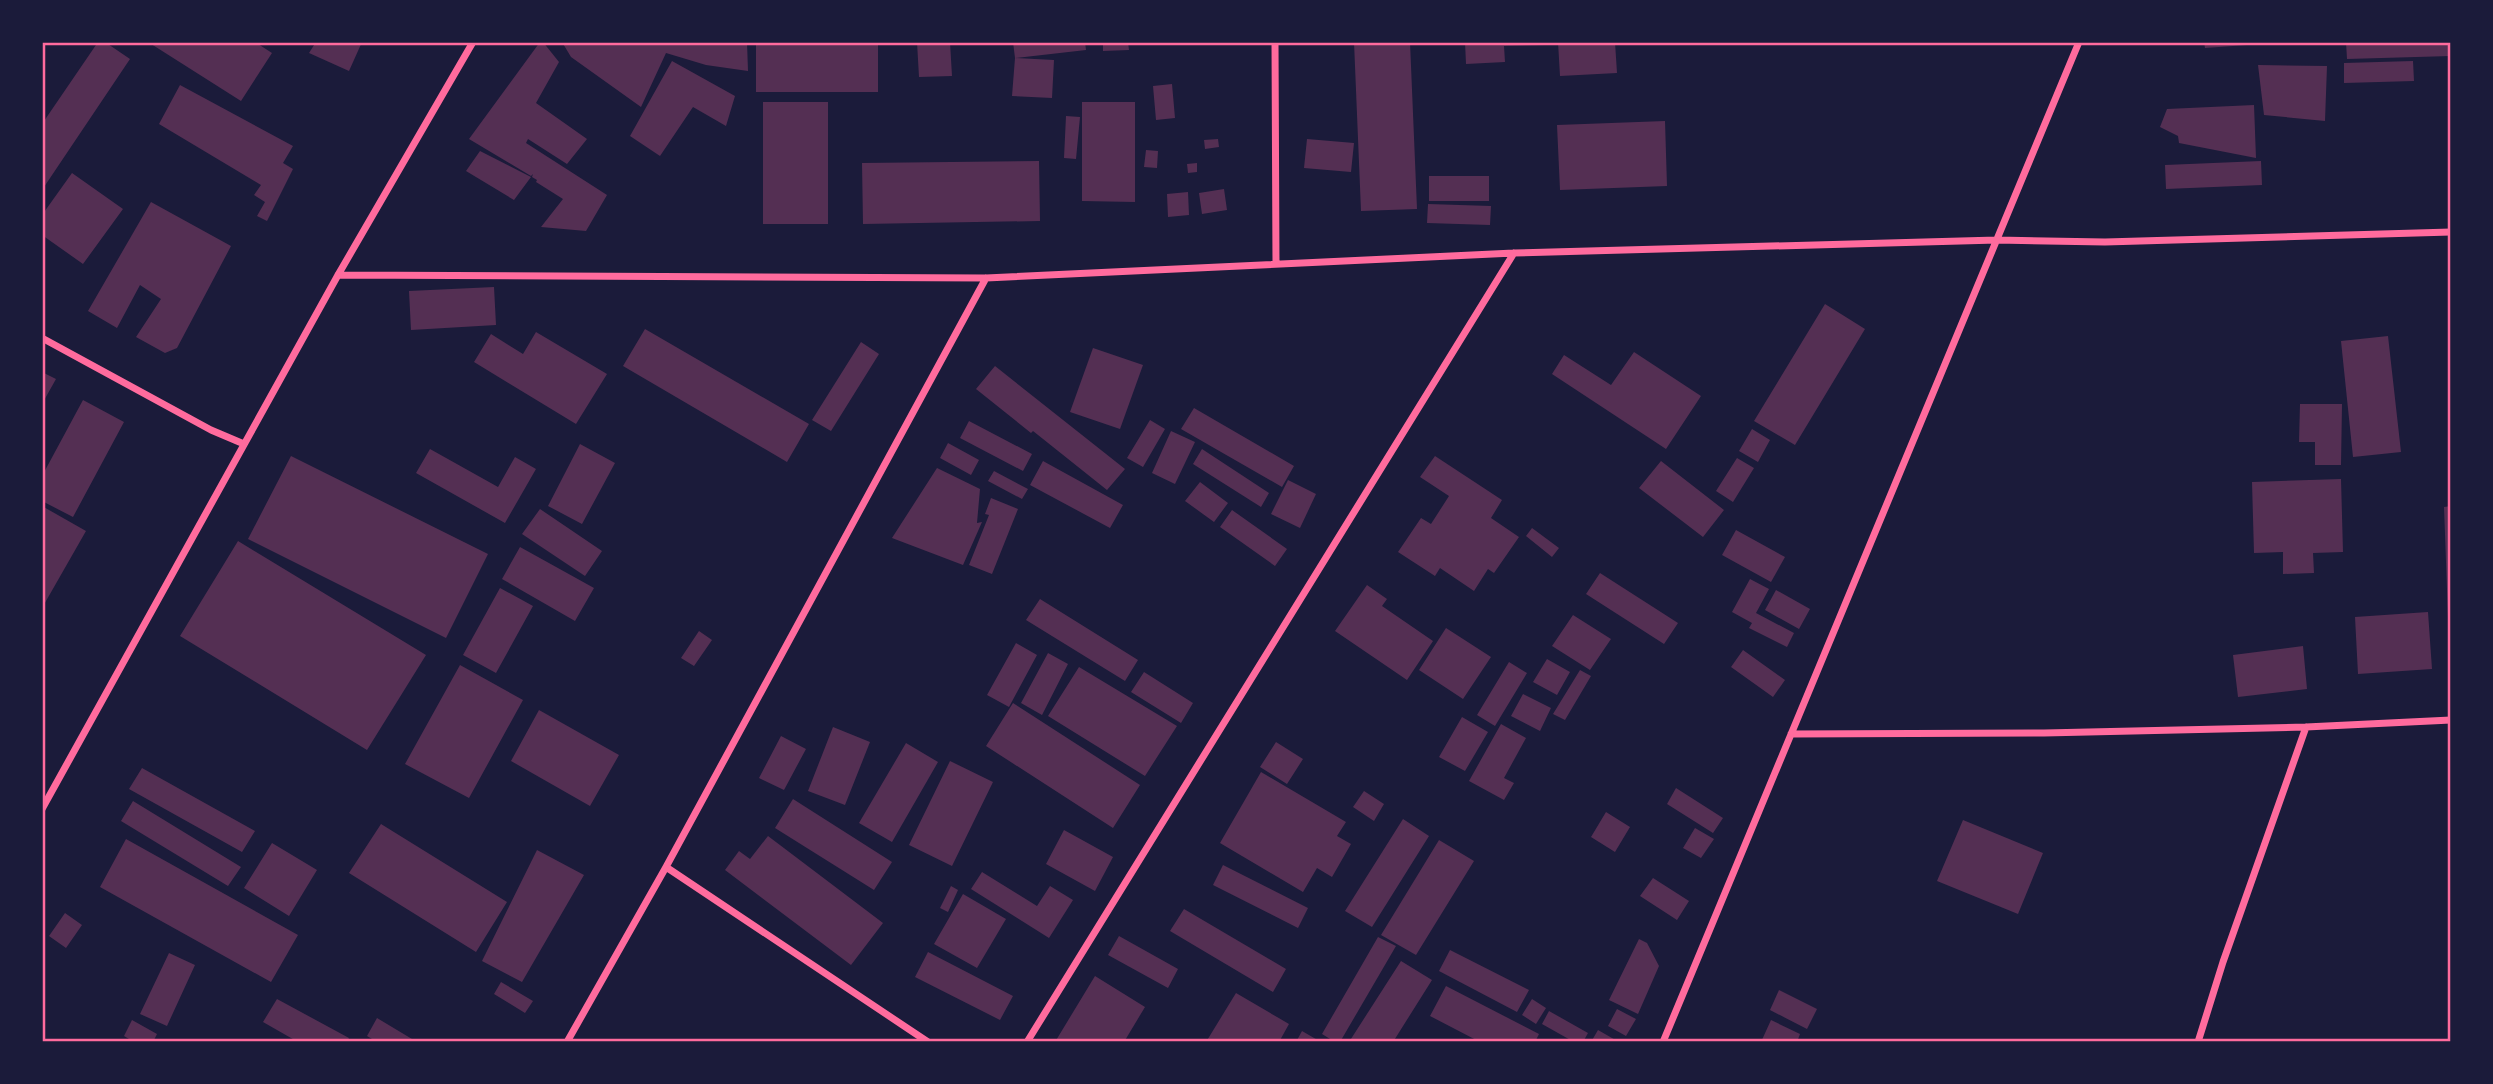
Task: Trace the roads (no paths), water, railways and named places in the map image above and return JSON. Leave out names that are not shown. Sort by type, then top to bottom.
[{"type":"street","points":[[42,810],[338,275],[473,42]]},
{"type":"street","points":[[1275,42],[1276,264]]},
{"type":"street","points":[[1663,1042],[2079,42]]},
{"type":"street","points":[[338,275],[986,278],[1514,253],[1997,240],[2105,242],[2451,232]]},
{"type":"street","points":[[1027,1042],[1514,253]]},
{"type":"street","points":[[567,1042],[666,867],[986,278]]},
{"type":"street","points":[[42,338],[211,430],[244,444]]},
{"type":"street","points":[[1791,734],[2031,733],[2306,727],[2451,720]]},
{"type":"street","points":[[2199,1042],[2232,936],[2306,727]]},
{"type":"street","points":[[666,867],[928,1042]]}]
